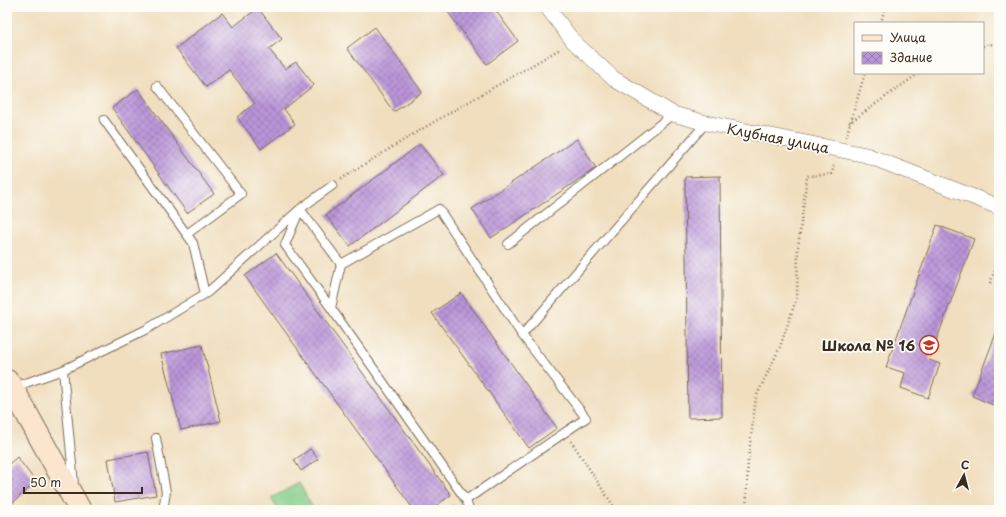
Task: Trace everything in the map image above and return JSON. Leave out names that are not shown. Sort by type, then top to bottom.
[{"type":"street","name":"Клубная улица","points":[[547,7],[573,42],[614,80],[673,114],[706,124],[866,155],[999,207]]},
{"type":"street","points":[[10,384],[78,505]]},
{"type":"lane","points":[[157,86],[241,194],[187,234]]},
{"type":"lane","points":[[508,244],[673,114]]},
{"type":"lane","points":[[104,120],[193,242],[205,294]]},
{"type":"lane","points":[[522,335],[706,124]]},
{"type":"lane","points":[[10,384],[63,370],[146,329],[205,294],[300,209],[333,185]]},
{"type":"lane","points":[[300,209],[341,264]]},
{"type":"lane","points":[[300,209],[285,245],[466,500],[469,510]]},
{"type":"lane","points":[[331,308],[341,264],[439,209],[522,335],[586,418],[466,500]]},
{"type":"lane","points":[[63,370],[78,505]]},
{"type":"lane","points":[[156,438],[166,492],[163,510]]},
{"type":"path","points":[[881,22],[885,7]]},
{"type":"path","points":[[333,185],[415,133],[573,42]]},
{"type":"path","points":[[984,46],[999,43]]},
{"type":"path","points":[[746,510],[748,461],[756,397],[780,347],[797,298],[798,248],[807,176],[832,174],[865,74]]},
{"type":"path","points":[[849,123],[919,74]]},
{"type":"path","points":[[990,283],[999,260]]},
{"type":"path","points":[[565,432],[616,510]]},
{"type":"green space","points":[[299,483],[314,510],[278,510],[271,498]]},
{"type":"building","points":[[444,7],[493,7],[518,41],[487,64]]},
{"type":"building","points":[[258,8],[282,39],[269,49],[285,69],[296,62],[314,85],[284,109],[295,124],[261,149],[237,117],[255,103],[229,70],[206,87],[176,48],[222,13],[233,27]]},
{"type":"building","points":[[375,27],[422,92],[394,112],[347,48]]},
{"type":"building","points":[[138,89],[214,194],[187,213],[112,108]]},
{"type":"building","points":[[577,139],[596,168],[491,238],[472,209]]},
{"type":"building","points":[[420,144],[444,175],[350,246],[326,215]]},
{"type":"building","points":[[720,176],[722,417],[688,418],[685,177]]},
{"type":"building","points":[[937,225],[974,239],[929,360],[940,364],[928,398],[901,388],[905,373],[886,367]]},
{"type":"building","points":[[276,253],[451,495],[430,510],[414,510],[245,276]]},
{"type":"building","points":[[461,293],[557,428],[529,448],[432,313]]},
{"type":"building","points":[[998,328],[999,399],[996,406],[972,396]]},
{"type":"building","points":[[202,345],[221,421],[181,430],[161,354]]},
{"type":"building","points":[[310,449],[318,459],[301,471],[294,460]]},
{"type":"building","points":[[148,452],[156,495],[115,502],[108,459]]},
{"type":"building","points":[[17,457],[36,482],[7,508],[7,466]]},
{"type":"place","name":"Школа № 16","points":[[929,345]]}]
